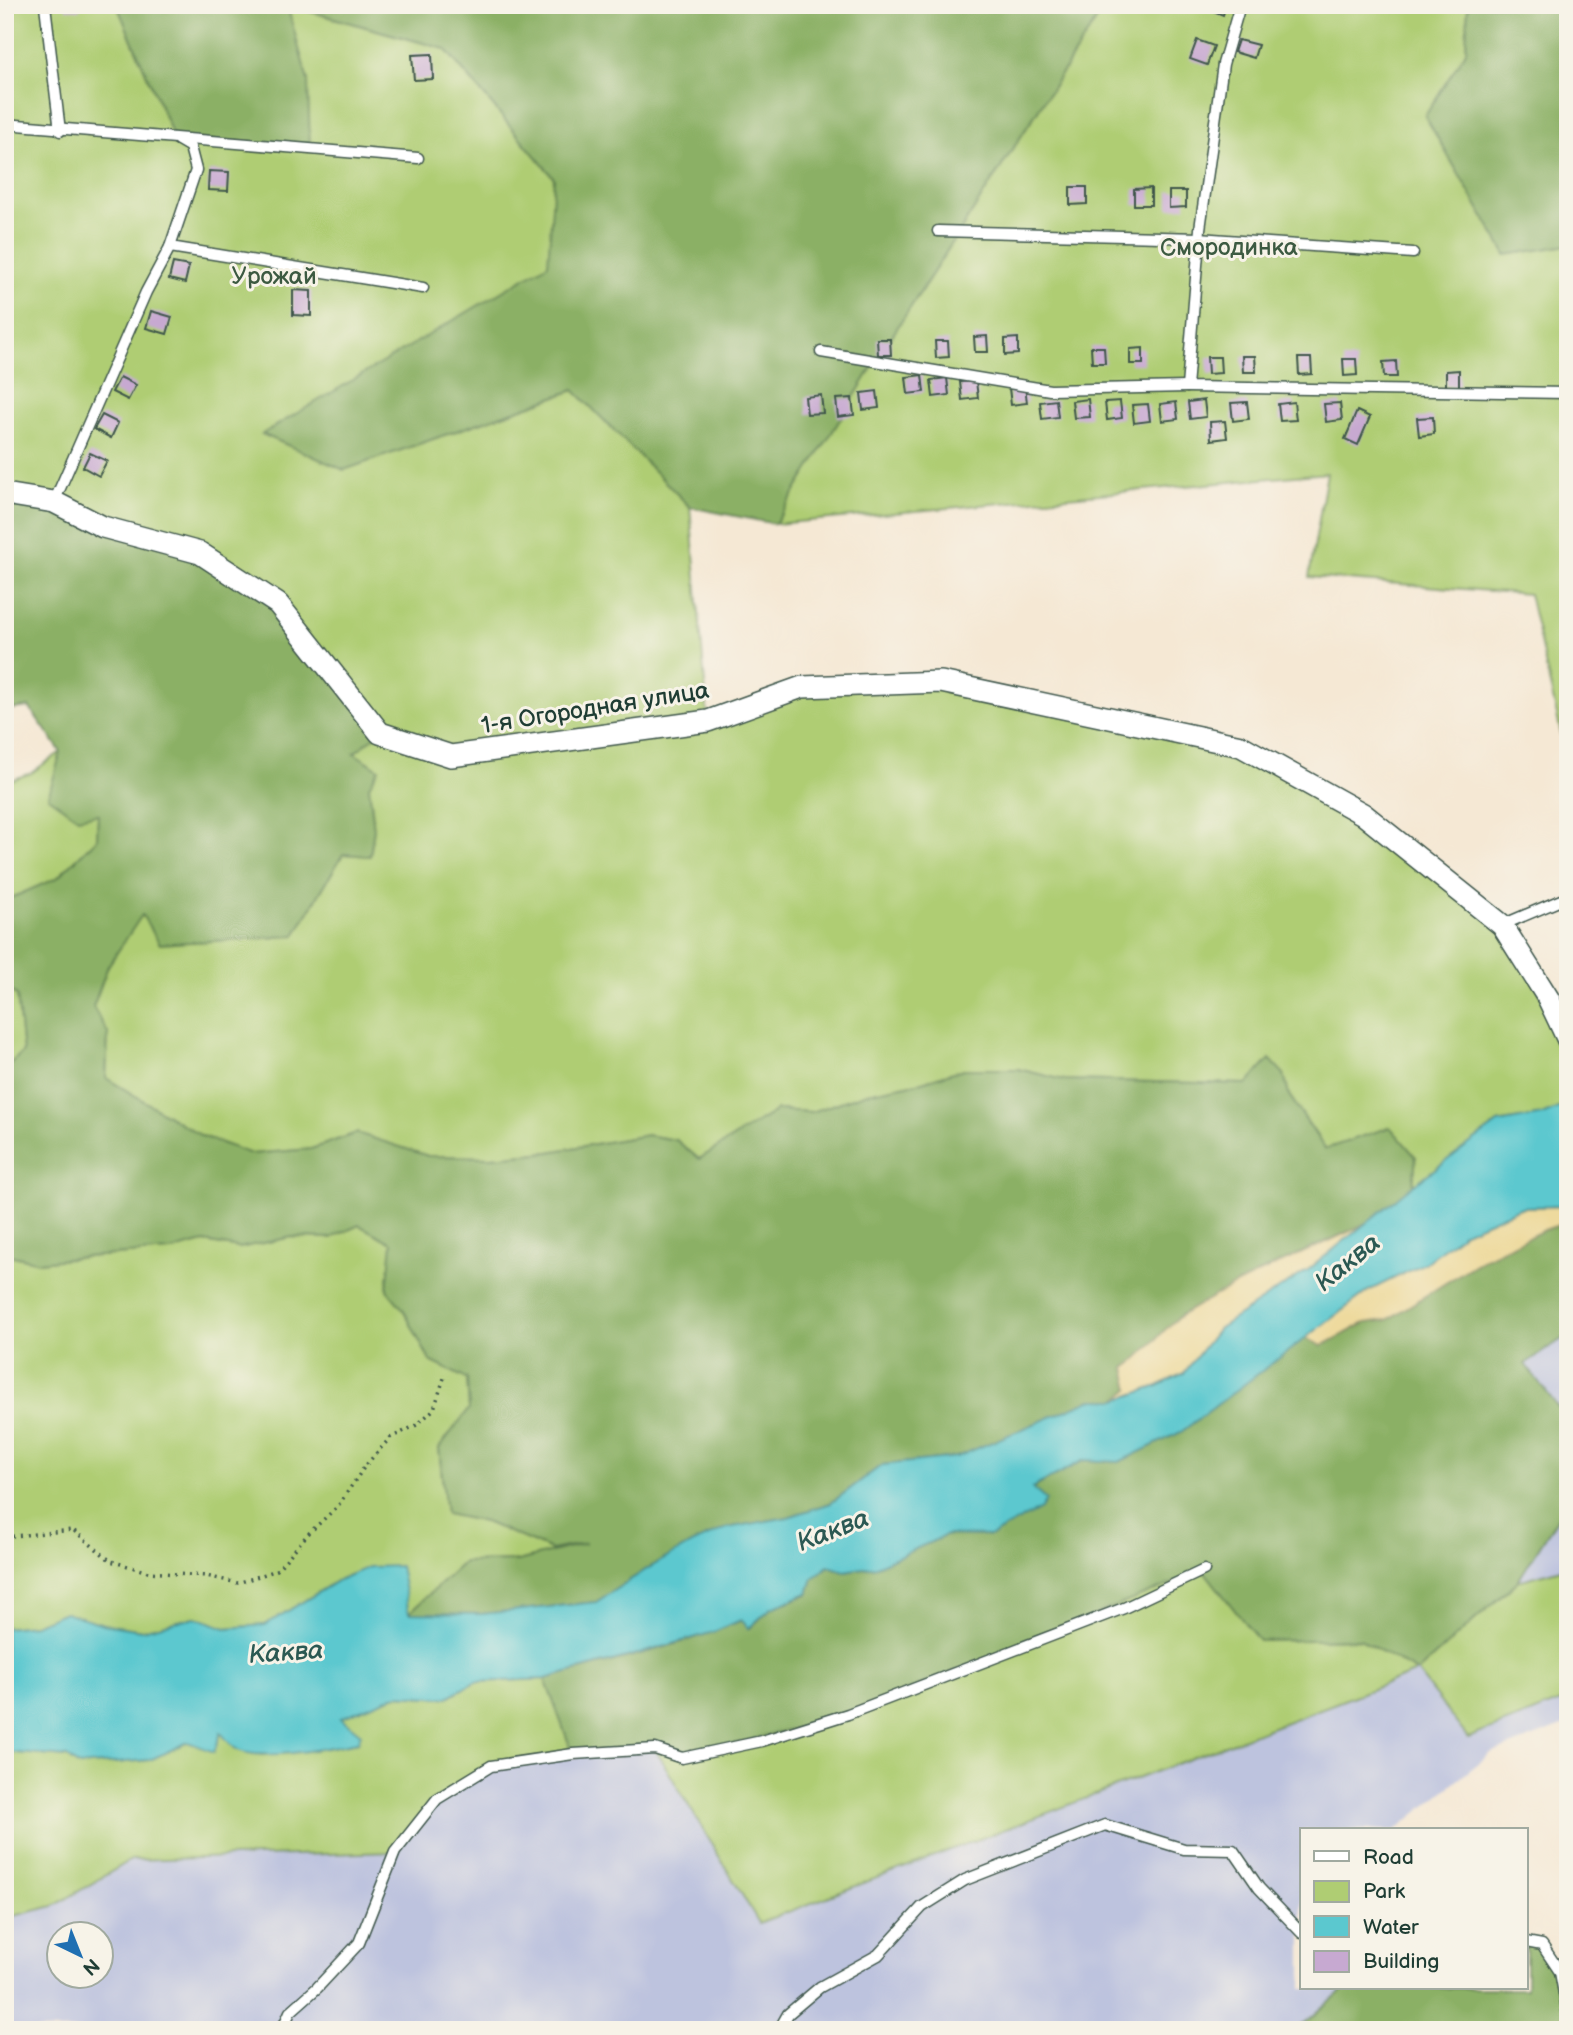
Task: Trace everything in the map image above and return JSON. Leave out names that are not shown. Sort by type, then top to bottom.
[{"type":"street","name":"1-я Огородная улица","points":[[5,494],[54,502],[103,527],[200,553],[278,604],[380,733],[451,756],[708,721],[802,687],[940,682],[1241,746],[1363,814],[1502,925],[1548,998],[1568,1040]]},
{"type":"lane","points":[[45,5],[60,131]]},
{"type":"lane","points":[[1187,387],[1199,237],[1223,64],[1240,5]]},
{"type":"lane","points":[[5,124],[60,131],[418,158]]},
{"type":"lane","points":[[54,502],[146,292],[170,247],[196,170],[190,147],[174,138]]},
{"type":"lane","points":[[938,231],[1199,237],[1413,253]]},
{"type":"lane","points":[[170,247],[424,288]]},
{"type":"lane","points":[[821,352],[1050,390],[1187,387],[1568,393]]},
{"type":"lane","points":[[1502,925],[1568,897]]},
{"type":"lane","points":[[282,2030],[290,2012],[317,1988],[359,1942],[395,1852],[437,1799],[491,1766],[573,1754],[655,1749],[682,1758],[762,1741],[848,1714],[1088,1622],[1204,1570]]},
{"type":"lane","points":[[779,2030],[788,2014],[820,1987],[878,1955],[922,1907],[965,1880],[1105,1825],[1184,1849],[1233,1850],[1259,1888],[1300,1931]]},
{"type":"lane","points":[[1528,1942],[1542,1945],[1560,1972],[1568,2015]]},
{"type":"path","points":[[5,1537],[73,1530],[111,1561],[148,1572],[206,1576],[238,1583],[277,1570],[307,1534],[338,1506],[365,1466],[390,1438],[417,1425],[434,1409],[445,1376]]},
{"type":"shaded area","points":[[1568,1335],[1568,1420],[1525,1364]]},
{"type":"shaded area","points":[[1568,1501],[1568,1567],[1518,1581]]},
{"type":"shaded area","points":[[1417,1672],[1468,1738],[1568,1699],[1568,1724],[1491,1753],[1398,1828],[1300,1828],[1300,1990],[1342,1991],[1297,2030],[5,2030],[5,1918],[54,1906],[131,1860],[395,1852],[437,1799],[491,1766],[655,1749],[760,1923]]},
{"type":"green space","name":"Урожай","points":[[5,5],[117,5],[174,138],[308,81],[286,5],[445,49],[554,178],[549,264],[263,434],[344,470],[575,390],[690,507],[708,720],[802,687],[941,682],[1241,746],[1363,814],[1502,925],[1568,1041],[1568,1104],[1542,1115],[1498,1123],[1413,1185],[1416,1157],[1326,1149],[1289,1095],[1284,1074],[1247,1084],[1064,1080],[1018,1069],[963,1069],[922,1082],[867,1093],[812,1112],[777,1110],[699,1159],[676,1140],[647,1135],[549,1152],[491,1157],[428,1156],[356,1133],[311,1149],[251,1154],[202,1136],[106,1078],[108,1034],[93,1007],[108,966],[142,914],[160,944],[295,935],[343,854],[370,856],[373,815],[369,792],[353,753],[5,494]]},
{"type":"green space","points":[[117,5],[287,5],[308,81],[310,149],[174,138]]},
{"type":"green space","points":[[287,5],[1106,5],[890,339],[775,524],[690,507],[574,390],[344,470],[262,434],[548,264],[554,178],[445,49]]},
{"type":"green space","name":"Смородинка","points":[[1106,5],[1468,5],[1466,51],[1425,116],[1506,255],[1568,245],[1568,763],[1529,594],[1309,577],[1327,473],[775,524],[890,339]]},
{"type":"green space","points":[[1468,5],[1568,5],[1568,245],[1506,255],[1425,116],[1466,51]]},
{"type":"green space","points":[[5,494],[200,553],[278,604],[380,733],[354,753],[379,769],[369,786],[374,829],[370,856],[343,854],[295,935],[160,944],[142,915],[108,966],[93,1007],[108,1033],[106,1078],[202,1136],[251,1154],[311,1149],[357,1133],[428,1156],[491,1157],[549,1152],[647,1135],[676,1140],[699,1159],[777,1110],[812,1112],[867,1093],[922,1082],[963,1069],[1018,1069],[1064,1080],[1247,1084],[1270,1059],[1284,1074],[1289,1095],[1325,1149],[1390,1127],[1416,1157],[1413,1185],[1369,1222],[1269,1268],[1181,1315],[1140,1358],[1125,1368],[1130,1389],[1117,1400],[1090,1400],[957,1457],[882,1465],[831,1503],[788,1517],[727,1528],[693,1543],[596,1602],[481,1614],[409,1613],[464,1562],[518,1561],[586,1543],[551,1550],[485,1522],[446,1514],[439,1448],[469,1409],[467,1379],[430,1361],[403,1309],[387,1290],[392,1243],[359,1225],[331,1238],[292,1237],[239,1248],[204,1242],[170,1251],[39,1262],[5,1254],[5,1068],[23,1052],[17,995],[5,989],[5,905],[11,898],[57,878],[97,839],[98,814],[78,818],[48,797],[61,752],[29,707],[5,710]]},
{"type":"green space","points":[[61,752],[98,813],[97,839],[57,878],[11,898],[5,905],[5,782],[31,773]]},
{"type":"green space","points":[[5,989],[17,995],[23,1052],[5,1068]]},
{"type":"green space","points":[[1568,1222],[1568,1335],[1525,1364],[1568,1420],[1568,1501],[1518,1581],[1417,1672],[1360,1639],[1259,1641],[1204,1571],[848,1714],[682,1758],[655,1749],[573,1754],[545,1679],[669,1646],[742,1620],[750,1628],[771,1608],[808,1594],[813,1578],[828,1566],[845,1571],[876,1566],[947,1535],[991,1536],[1031,1489],[1084,1460],[1119,1462],[1181,1432],[1305,1338],[1322,1346],[1365,1323],[1387,1320],[1485,1258],[1544,1230]]},
{"type":"green space","points":[[359,1225],[393,1243],[387,1289],[403,1309],[430,1361],[467,1378],[469,1409],[439,1448],[446,1514],[485,1522],[551,1550],[611,1537],[518,1561],[464,1562],[409,1613],[369,1567],[340,1579],[265,1625],[226,1628],[195,1617],[142,1630],[103,1624],[65,1612],[34,1625],[5,1628],[5,1254],[39,1262],[170,1251],[204,1242],[239,1248],[292,1237],[331,1238]]},
{"type":"green space","points":[[1568,1567],[1568,1699],[1468,1738],[1417,1672],[1518,1581]]},
{"type":"green space","points":[[1204,1570],[1259,1641],[1360,1639],[1417,1672],[759,1923],[655,1749]]},
{"type":"green space","points":[[545,1679],[573,1754],[490,1766],[437,1799],[395,1852],[131,1860],[54,1906],[5,1918],[5,1752],[67,1757],[79,1766],[149,1760],[188,1742],[220,1733],[261,1755],[319,1749],[358,1742],[340,1718],[397,1695],[446,1698],[475,1682]]},
{"type":"green space","points":[[1528,1942],[1542,1945],[1560,1976],[1565,1994],[1566,2030],[1297,2030],[1343,1990],[1528,1990]]},
{"type":"sand","points":[[1568,1206],[1568,1222],[1544,1230],[1485,1258],[1387,1320],[1365,1323],[1322,1346],[1305,1338],[1368,1291],[1425,1263],[1464,1232],[1522,1207]]},
{"type":"sand","points":[[1369,1222],[1308,1270],[1218,1329],[1184,1373],[1158,1386],[1117,1400],[1130,1389],[1125,1368],[1177,1318],[1276,1265]]},
{"type":"water","name":"Каква","points":[[1568,1104],[1568,1206],[1522,1207],[1464,1232],[1425,1263],[1368,1291],[1181,1432],[1119,1462],[1084,1460],[1032,1488],[1046,1500],[1041,1509],[991,1536],[947,1535],[876,1566],[845,1571],[828,1566],[813,1578],[808,1593],[771,1608],[749,1628],[741,1620],[714,1632],[545,1679],[475,1682],[446,1698],[397,1695],[341,1718],[361,1734],[358,1742],[296,1753],[261,1755],[236,1749],[221,1733],[214,1752],[188,1742],[150,1760],[79,1766],[67,1757],[5,1752],[5,1628],[34,1625],[65,1612],[103,1624],[142,1630],[195,1617],[226,1628],[265,1625],[340,1579],[369,1567],[400,1566],[409,1613],[481,1614],[596,1602],[693,1543],[727,1528],[788,1517],[831,1503],[882,1465],[957,1457],[1090,1400],[1117,1400],[1158,1386],[1184,1373],[1218,1329],[1308,1270],[1413,1185],[1498,1123],[1542,1115]]},
{"type":"building","points":[[66,5],[80,5],[80,10],[66,9]]},
{"type":"building","points":[[1207,5],[1226,5],[1223,15],[1206,8]]},
{"type":"building","points":[[1197,40],[1214,46],[1207,65],[1190,59]]},
{"type":"building","points":[[1238,40],[1258,45],[1254,58],[1234,52]]},
{"type":"building","points":[[432,54],[433,79],[414,80],[412,55]]},
{"type":"building","points":[[209,171],[229,172],[228,191],[208,190]]},
{"type":"building","points":[[1070,187],[1087,187],[1087,204],[1070,205]]},
{"type":"building","points":[[1151,188],[1151,205],[1134,205],[1134,189]]},
{"type":"building","points":[[1169,191],[1186,191],[1186,207],[1169,208]]},
{"type":"building","points":[[173,263],[189,266],[185,283],[169,279]]},
{"type":"building","points":[[293,290],[311,291],[311,316],[293,315]]},
{"type":"building","points":[[151,311],[172,317],[167,334],[146,328]]},
{"type":"building","points":[[987,336],[988,352],[975,352],[974,337]]},
{"type":"building","points":[[1018,338],[1018,354],[1005,355],[1005,339]]},
{"type":"building","points":[[877,339],[890,339],[891,355],[878,355]]},
{"type":"building","points":[[935,341],[948,341],[949,357],[936,358]]},
{"type":"building","points":[[1091,347],[1104,347],[1105,363],[1092,363]]},
{"type":"building","points":[[1143,348],[1143,364],[1130,364],[1130,349]]},
{"type":"building","points":[[1242,356],[1255,356],[1256,372],[1243,372]]},
{"type":"building","points":[[1207,357],[1220,357],[1221,373],[1208,374]]},
{"type":"building","points":[[1298,358],[1311,358],[1312,374],[1299,375]]},
{"type":"building","points":[[1343,359],[1356,359],[1357,375],[1344,376]]},
{"type":"building","points":[[1396,361],[1397,377],[1384,377],[1383,362]]},
{"type":"building","points":[[1459,370],[1459,386],[1446,386],[1446,371]]},
{"type":"building","points":[[922,375],[924,392],[908,394],[906,377]]},
{"type":"building","points":[[120,377],[136,385],[128,400],[112,392]]},
{"type":"building","points":[[947,378],[949,395],[933,397],[931,380]]},
{"type":"building","points":[[976,381],[978,398],[962,400],[960,382]]},
{"type":"building","points":[[1025,386],[1027,403],[1011,405],[1009,388]]},
{"type":"building","points":[[877,391],[879,408],[863,410],[861,393]]},
{"type":"building","points":[[821,395],[823,413],[807,414],[805,397]]},
{"type":"building","points":[[852,398],[854,415],[838,417],[836,399]]},
{"type":"building","points":[[1088,399],[1090,417],[1074,418],[1072,401]]},
{"type":"building","points":[[1056,400],[1058,417],[1042,419],[1040,402]]},
{"type":"building","points":[[1204,400],[1206,417],[1190,419],[1188,402]]},
{"type":"building","points":[[1120,401],[1122,418],[1107,420],[1105,402]]},
{"type":"building","points":[[1176,402],[1178,419],[1162,421],[1160,404]]},
{"type":"building","points":[[1247,402],[1249,419],[1233,421],[1231,403]]},
{"type":"building","points":[[1294,402],[1296,420],[1280,421],[1278,404]]},
{"type":"building","points":[[1340,403],[1342,420],[1326,422],[1324,404]]},
{"type":"building","points":[[1148,404],[1150,421],[1134,423],[1132,405]]},
{"type":"building","points":[[1357,411],[1370,417],[1358,445],[1345,439]]},
{"type":"building","points":[[102,415],[118,423],[111,438],[94,429]]},
{"type":"building","points":[[1433,417],[1434,434],[1419,436],[1417,418]]},
{"type":"building","points":[[1225,421],[1227,438],[1211,440],[1210,422]]},
{"type":"building","points":[[90,453],[107,461],[99,476],[83,467]]}]
